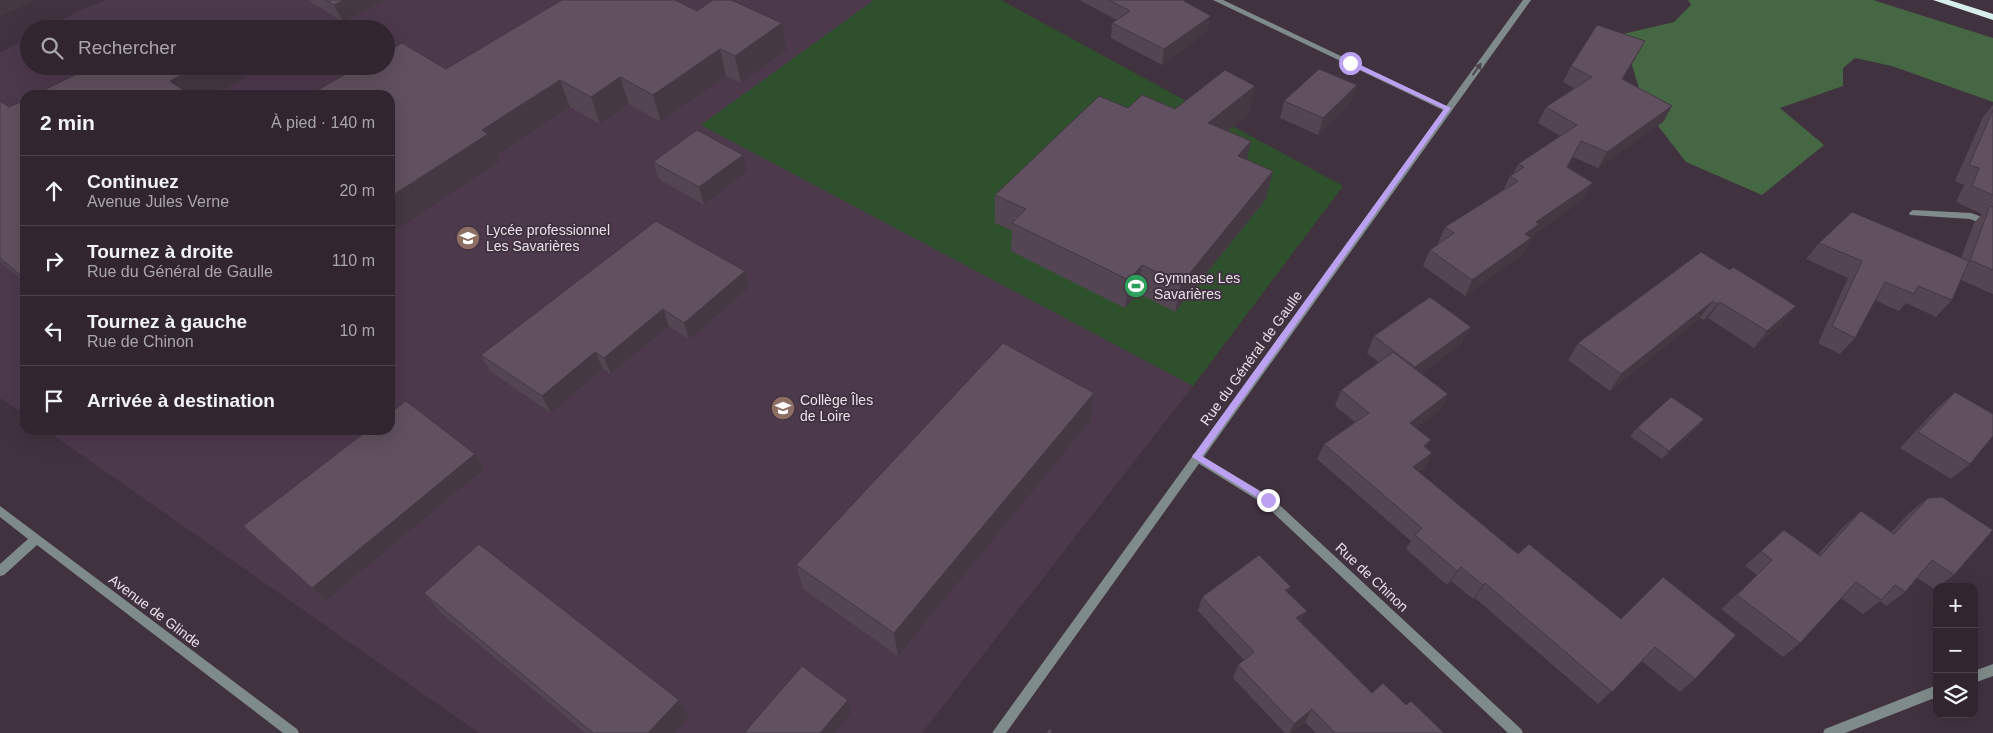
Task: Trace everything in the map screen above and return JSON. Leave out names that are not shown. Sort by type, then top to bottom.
[{"type":"highway","points":[[1938,0],[1993,17]]},
{"type":"street","points":[[1217,0],[1448,108]]},
{"type":"street","name":"Rue du Général de Gaulle","points":[[998,733],[1527,0]]},
{"type":"street","points":[[1913,213],[1970,216],[1993,225]]},
{"type":"street","name":"Rue de Chinon","points":[[1197,457],[1268,500],[1517,733]]},
{"type":"street","name":"Avenue de Glinde","points":[[0,510],[36,540],[293,733]]},
{"type":"street","points":[[0,571],[36,540]]},
{"type":"street","points":[[1978,676],[1993,670]]},
{"type":"street","points":[[1829,733],[1933,694]]},
{"type":"shaded area","name":"Collège Îles de Loire","points":[[107,0],[874,0],[702,125],[1193,386],[922,733],[479,733],[53,435],[395,435],[395,90],[20,90],[20,412],[0,398],[0,53],[20,42],[20,75],[395,75],[395,20],[62,20],[80,10]]},
{"type":"green space","name":"Gymnase Les Savarières","points":[[874,0],[1001,0],[1343,186],[1193,386],[701,125]]},
{"type":"green space","points":[[1688,0],[1873,0],[1993,38],[1993,102],[1892,66],[1855,58],[1843,68],[1843,86],[1780,108],[1824,145],[1762,195],[1686,162],[1645,109],[1623,34],[1674,22],[1691,5]]},
{"type":"building","points":[[326,0],[344,0],[334,5]]},
{"type":"building","points":[[562,0],[675,0],[697,11],[713,0],[731,0],[782,23],[735,56],[720,49],[653,95],[620,77],[591,97],[560,80],[482,130],[488,134],[395,194],[395,90],[318,90],[344,75],[395,75],[395,47],[402,43],[446,69]]},
{"type":"building","points":[[1109,0],[1185,0],[1211,16],[1164,49],[1112,23],[1130,11]]},
{"type":"building","points":[[1597,25],[1645,41],[1622,79],[1672,106],[1607,152],[1581,141],[1567,167],[1593,183],[1536,222],[1539,224],[1525,234],[1531,238],[1472,280],[1430,250],[1454,233],[1445,227],[1518,181],[1510,176],[1524,167],[1518,164],[1577,125],[1546,107],[1592,77],[1571,66]]},
{"type":"building","points":[[1319,69],[1357,85],[1323,118],[1284,101]]},
{"type":"building","points":[[1225,70],[1255,86],[1208,123],[1251,141],[1238,156],[1273,171],[1181,284],[1142,265],[1129,280],[1012,223],[1026,209],[995,195],[1099,96],[1128,108],[1142,95],[1175,109]]},
{"type":"building","points":[[75,75],[182,75],[170,81],[183,90],[44,90]]},
{"type":"building","points":[[0,101],[9,107],[20,102],[20,275],[0,258]]},
{"type":"building","points":[[1993,110],[1993,195],[1972,186],[1979,168],[1969,165]]},
{"type":"building","points":[[697,130],[743,155],[699,187],[653,162]]},
{"type":"building","points":[[1990,206],[1993,207],[1993,270],[1970,260]]},
{"type":"building","points":[[1852,212],[1969,261],[1952,300],[1918,286],[1914,294],[1885,282],[1855,338],[1832,326],[1862,261],[1819,243]]},
{"type":"building","points":[[656,221],[745,271],[684,323],[663,309],[604,358],[595,352],[542,396],[481,355]]},
{"type":"building","points":[[1701,252],[1730,270],[1733,267],[1796,306],[1767,331],[1720,302],[1717,304],[1713,301],[1621,374],[1578,343]]},
{"type":"building","points":[[1430,297],[1471,327],[1415,367],[1374,336]]},
{"type":"building","points":[[1003,343],[1094,393],[894,633],[796,565]]},
{"type":"building","points":[[1393,352],[1448,394],[1410,423],[1431,440],[1424,446],[1432,453],[1413,467],[1518,554],[1529,544],[1621,619],[1663,577],[1736,635],[1695,679],[1655,647],[1612,692],[1485,583],[1483,585],[1461,567],[1457,571],[1415,535],[1422,528],[1324,444],[1369,413],[1341,390]]},
{"type":"building","points":[[1955,392],[1993,414],[1993,436],[1970,464],[1918,432]]},
{"type":"building","points":[[1671,397],[1704,419],[1669,451],[1637,428]]},
{"type":"building","points":[[406,401],[475,454],[312,588],[243,526],[361,435],[395,435],[395,409]]},
{"type":"building","points":[[1942,497],[1993,530],[1954,575],[1932,560],[1905,592],[1895,585],[1881,600],[1856,582],[1800,643],[1737,595],[1772,560],[1761,551],[1784,530],[1820,556],[1861,511],[1894,534],[1928,498]]},
{"type":"building","points":[[479,544],[679,700],[648,733],[593,733],[424,593]]},
{"type":"building","points":[[1259,555],[1291,587],[1285,590],[1307,611],[1296,618],[1372,693],[1383,683],[1406,705],[1411,701],[1444,733],[1335,733],[1312,709],[1294,724],[1238,665],[1254,652],[1202,597]]},
{"type":"building","points":[[802,666],[848,700],[820,733],[744,733]]},
{"type":"place","name":"Lycée professionnel Les Savarières","points":[[468,238]]},
{"type":"place","name":"Gymnase Les Savarières","points":[[1136,286]]},
{"type":"place","name":"Collège Îles de Loire","points":[[783,408]]},
{"type":"route","points":[[1268,500],[1197,457],[1448,108],[1350,63]]}]
